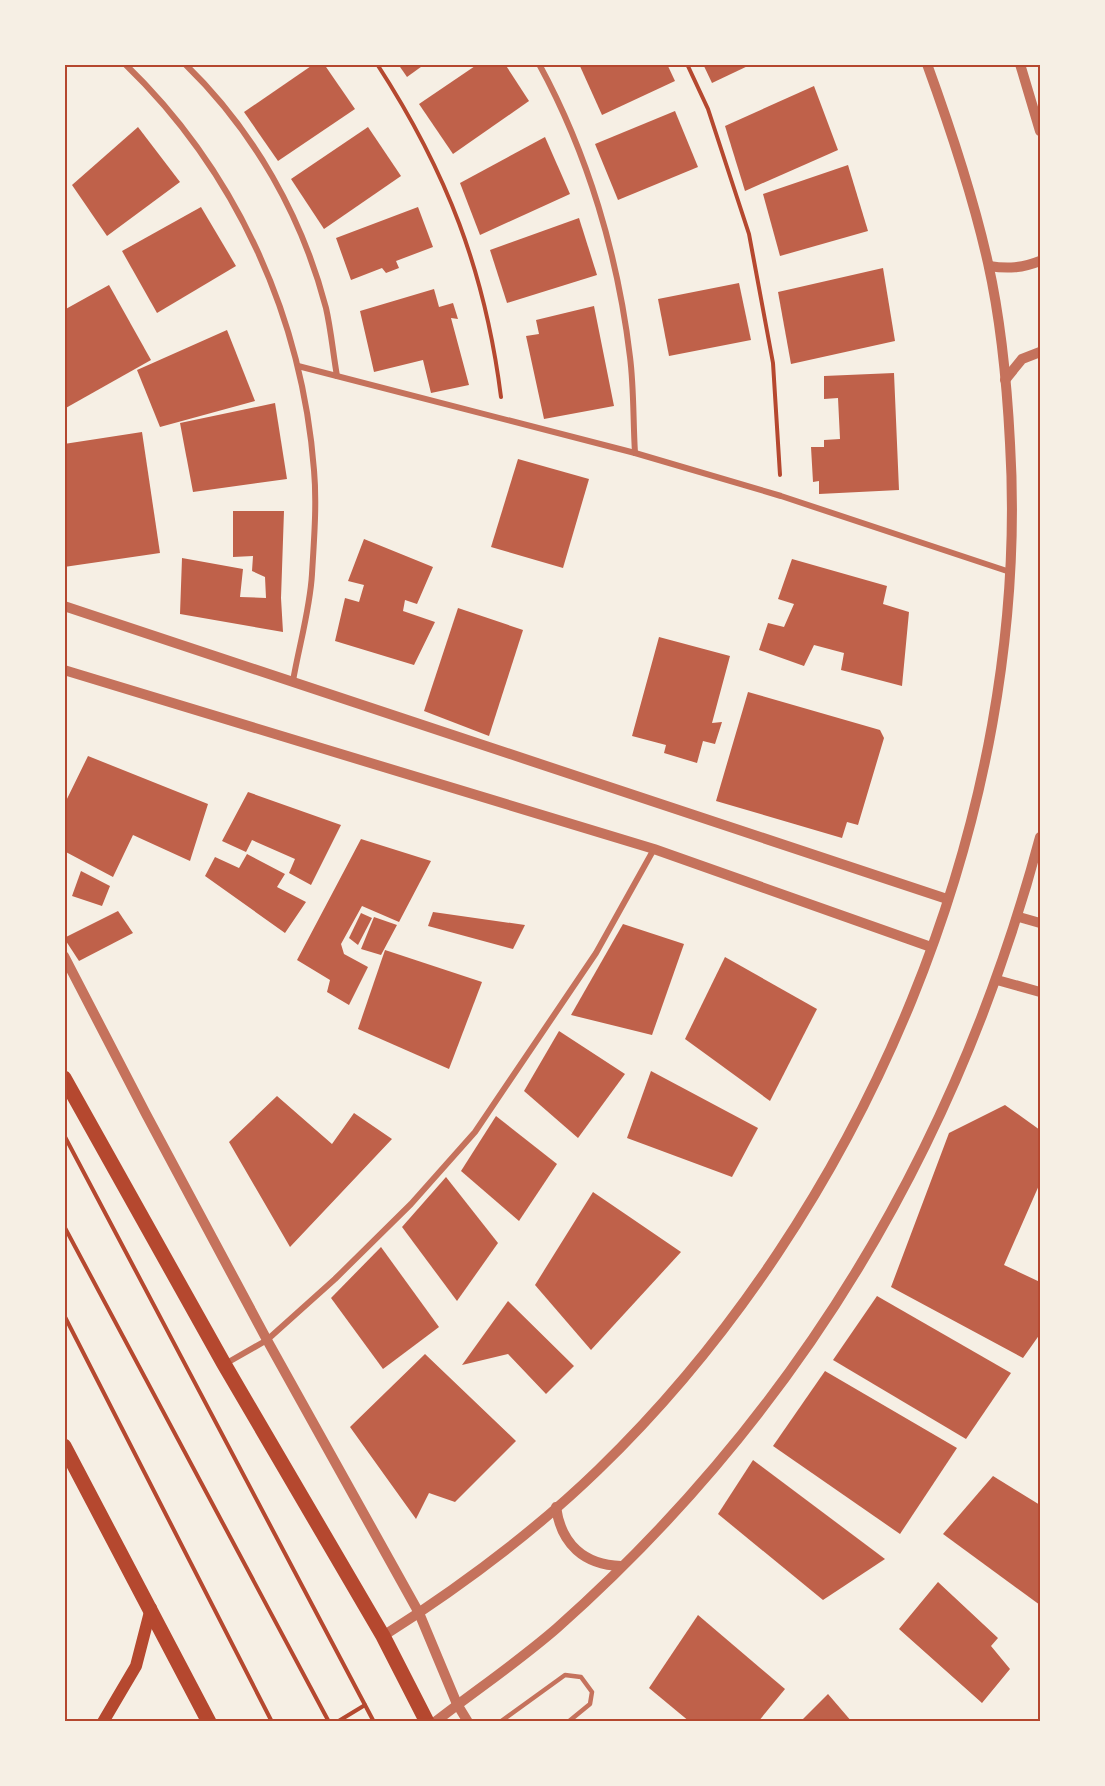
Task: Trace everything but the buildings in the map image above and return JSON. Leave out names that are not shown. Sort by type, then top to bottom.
[{"type":"main road","points":[[64,1078],[224,1364],[383,1636],[428,1722]]},
{"type":"main road","points":[[64,1446],[151,1607],[209,1722]]},
{"type":"main road","points":[[103,1722],[136,1666],[151,1607]]},
{"type":"street","points":[[185,64],[244,131],[279,187],[307,246],[323,299],[337,376]]},
{"type":"street","points":[[539,64],[554,92],[589,177],[615,266],[630,358],[634,453]]},
{"type":"street","points":[[383,1636],[498,1558],[597,1472],[657,1408],[713,1342],[765,1271],[812,1198],[855,1122],[892,1044],[931,947],[983,771],[1004,650],[1010,572],[1010,444],[1005,380],[988,266],[963,172],[927,64]]},
{"type":"street","points":[[1020,64],[1041,131]]},
{"type":"street","points":[[127,65],[194,140],[238,210],[273,286],[298,366],[314,471],[312,565],[292,681]]},
{"type":"street","points":[[988,266],[1006,269],[1023,267],[1041,261]]},
{"type":"street","points":[[1005,380],[1022,359],[1041,352]]},
{"type":"street","points":[[298,366],[634,453],[781,496],[1010,572]]},
{"type":"street","points":[[64,606],[947,899]]},
{"type":"street","points":[[64,670],[654,849],[931,947]]},
{"type":"street","points":[[435,1722],[517,1662],[621,1566],[672,1515],[741,1436],[805,1353],[862,1265],[914,1173],[958,1078],[1019,917],[1041,837]]},
{"type":"street","points":[[224,1364],[267,1340],[411,1204],[475,1132],[596,953],[654,849]]},
{"type":"street","points":[[1019,917],[1041,923]]},
{"type":"street","points":[[64,956],[267,1340],[419,1613],[468,1722]]},
{"type":"street","points":[[997,980],[1041,992]]},
{"type":"street","points":[[556,1507],[560,1528],[571,1546],[593,1562],[621,1566]]},
{"type":"lane","points":[[500,1722],[565,1675],[582,1677],[592,1692],[590,1704],[568,1722]]},
{"type":"path","points":[[378,64],[411,116],[445,187],[472,258],[493,335],[503,419]]},
{"type":"path","points":[[687,64],[708,110],[748,234],[773,363],[781,496]]},
{"type":"path","points":[[64,1135],[374,1722]]},
{"type":"path","points":[[64,1226],[329,1722]]},
{"type":"path","points":[[64,1315],[272,1722]]},
{"type":"path","points":[[337,1722],[365,1705]]}]
